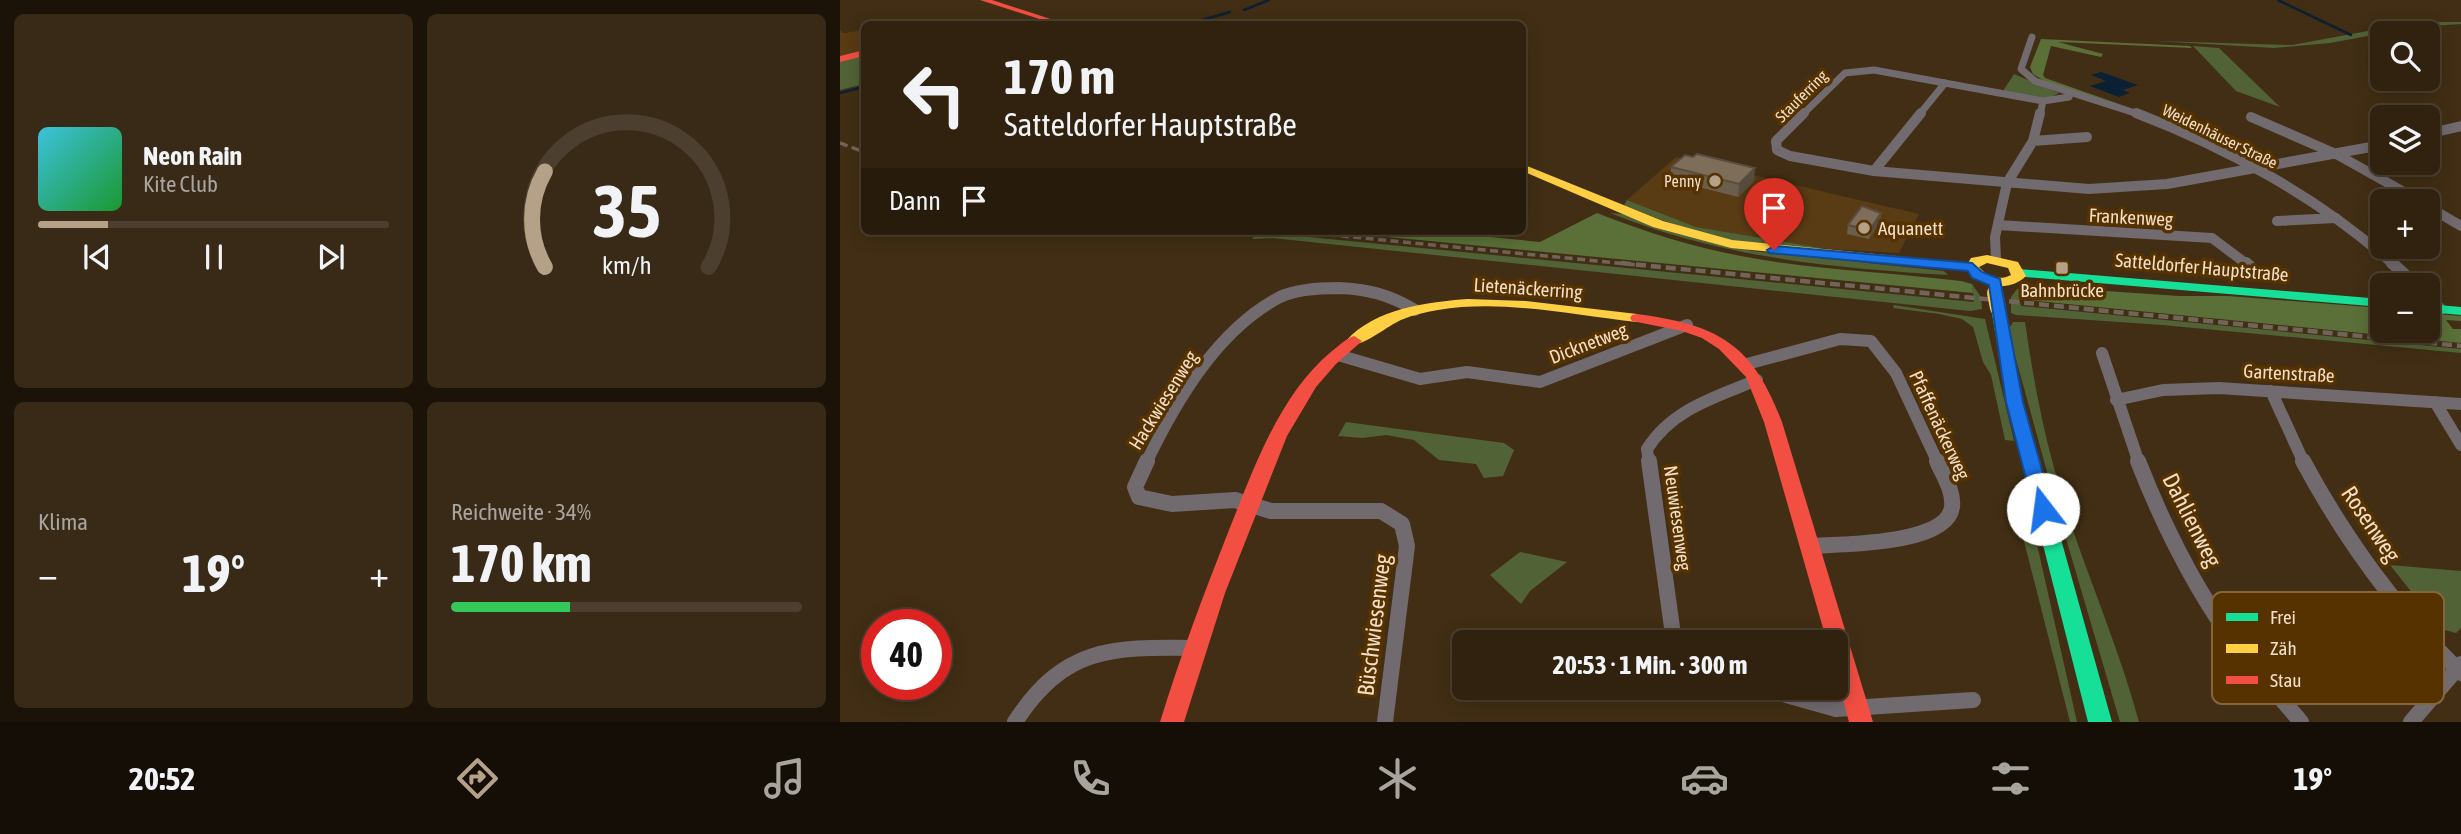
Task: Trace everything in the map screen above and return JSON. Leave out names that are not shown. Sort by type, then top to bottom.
[{"type":"street","points":[[984,0],[1052,21]]},
{"type":"street","name":"Weidenhäuser Straße","points":[[2032,37],[2021,61],[2024,73],[2045,86],[2145,116],[2255,168],[2337,218],[2402,273]]},
{"type":"street","points":[[840,59],[861,54]]},
{"type":"street","name":"Stauferring","points":[[2074,96],[2043,100],[1874,70],[1853,69],[1845,72],[1776,141],[1777,150],[1790,156],[1874,171],[2089,189],[2210,178],[2370,148]]},
{"type":"street","points":[[1874,171],[1945,83]]},
{"type":"street","points":[[1996,259],[1998,225],[2007,183],[2033,141],[2043,100]]},
{"type":"street","points":[[2251,117],[2338,155],[2399,189]]},
{"type":"street","points":[[2440,131],[2461,126]]},
{"type":"street","points":[[2033,141],[2087,137]]},
{"type":"street","points":[[1526,169],[1658,224],[1712,239],[1793,252],[1972,267],[1981,260],[1996,259],[2013,265],[2020,273],[1996,294]]},
{"type":"street","points":[[2440,214],[2461,226]]},
{"type":"street","points":[[2277,221],[2337,218]]},
{"type":"street","name":"Frankenweg","points":[[1998,225],[2212,238],[2253,269]]},
{"type":"street","points":[[1972,267],[1996,294],[2015,402],[2100,722]]},
{"type":"street","name":"Satteldorfer Hauptstraße","points":[[2020,273],[2370,302]]},
{"type":"street","name":"Hackwiesenweg","points":[[1249,504],[1235,500],[1198,505],[1154,503],[1139,496],[1135,487],[1177,406],[1216,352],[1263,309],[1282,296],[1303,290],[1345,289],[1391,296],[1415,310]]},
{"type":"street","name":"Lietenäckerring","points":[[1172,722],[1193,648],[1267,457],[1288,416],[1338,355],[1376,326],[1415,310],[1499,305],[1687,325],[1724,344],[1746,364],[1757,380],[1812,546],[1859,716]]},
{"type":"street","points":[[2440,309],[2461,311]]},
{"type":"street","name":"Dicknetweg","points":[[1338,355],[1420,379],[1467,372],[1540,382],[1687,325]]},
{"type":"street","name":"Pfaffenäckerweg","points":[[1746,364],[1840,339],[1871,341],[1896,373],[1951,494],[1953,506],[1947,519],[1933,530],[1912,535],[1812,546]]},
{"type":"street","name":"Dahlienweg","points":[[2102,352],[2116,400],[2144,476],[2183,561],[2212,606]]},
{"type":"street","name":"Neuwiesenweg","points":[[1672,630],[1647,449],[1654,433],[1669,420],[1757,380]]},
{"type":"street","name":"Gartenstraße","points":[[2116,400],[2163,390],[2271,391],[2461,404]]},
{"type":"street","name":"Rosenweg","points":[[2271,391],[2282,421],[2312,478],[2390,592]]},
{"type":"street","points":[[2435,402],[2461,445]]},
{"type":"street","name":"Büschwiesenweg","points":[[1249,504],[1271,511],[1381,511],[1402,524],[1407,546],[1385,722]]},
{"type":"street","points":[[1014,722],[1043,684],[1068,665],[1096,652],[1193,648]]},
{"type":"street","name":"Rosenweg","points":[[2444,653],[2459,668]]},
{"type":"street","points":[[2444,685],[2459,668]]},
{"type":"street","points":[[1804,700],[1859,716],[1973,700]]},
{"type":"street","name":"Dahlienweg","points":[[2286,704],[2301,722]]},
{"type":"street","points":[[2411,722],[2427,704]]},
{"type":"shaded area","points":[[840,30],[844,33],[861,30],[861,51],[840,56]]},
{"type":"shaded area","points":[[1676,157],[1919,214],[1899,253],[1828,249],[1696,227],[1627,200]]},
{"type":"green space","points":[[2440,22],[2461,22],[2440,25]]},
{"type":"green space","points":[[2370,31],[2370,36],[2330,43],[2274,48],[2155,41],[2292,45]]},
{"type":"green space","points":[[2041,39],[2192,48],[2058,42],[2103,54],[2101,57],[2051,46],[2043,75],[2045,78],[2142,112],[2046,82],[2033,74],[2030,67]]},
{"type":"green space","points":[[2193,46],[2219,48],[2280,107],[2236,91]]},
{"type":"green space","points":[[861,56],[861,85],[840,90],[840,60]]},
{"type":"green space","points":[[2014,74],[2059,93],[2046,99],[2003,91]]},
{"type":"green space","points":[[1627,200],[1696,227],[1821,248],[1771,247],[1720,238],[1624,205]]},
{"type":"green space","points":[[1597,213],[1668,238],[1723,252],[1795,265],[1961,281],[1972,284],[1973,293],[1367,235],[1469,235],[1540,242]]},
{"type":"green space","points":[[1610,213],[1623,214],[1752,251],[1944,271],[1948,275],[1861,269],[1776,258],[1692,240]]},
{"type":"green space","points":[[1255,235],[1289,235],[1974,302],[1972,284],[1981,297],[1982,309],[1970,311],[1272,238],[1252,239]]},
{"type":"green space","points":[[2032,286],[2179,296],[2228,296],[2370,307],[2370,334],[2018,299],[2017,289]]},
{"type":"green space","points":[[2017,289],[2021,306],[2370,340],[2370,343],[2461,349],[2461,353],[2162,325],[2016,315],[2011,313],[2011,297]]},
{"type":"green space","points":[[1894,305],[1985,319],[2014,441],[2005,440],[1991,375],[1983,362],[1973,327],[1962,319],[1893,308]]},
{"type":"green space","points":[[2440,314],[2461,316],[2461,321],[2446,320],[2453,329],[2461,329],[2461,343],[2440,341]]},
{"type":"green space","points":[[2013,322],[2025,322],[2037,395],[2063,500],[2139,722],[2120,722],[2008,330]]},
{"type":"green space","points":[[1346,422],[1504,443],[1514,450],[1503,476],[1484,478],[1476,464],[1439,460],[1414,440],[1386,435],[1362,438],[1338,436]]},
{"type":"green space","points":[[2025,491],[2077,722],[2070,722],[2012,494]]},
{"type":"green space","points":[[1520,552],[1567,562],[1530,591],[1521,604],[1490,575]]},
{"type":"green space","points":[[2390,565],[2461,571],[2461,628],[2456,633],[2444,630],[2444,592],[2412,592]]},
{"type":"water","points":[[2101,72],[2138,85],[2123,90],[2130,93],[2119,97],[2090,86],[2106,81],[2091,75]]},
{"type":"building","points":[[1697,154],[1755,168],[1739,184],[1671,167],[1685,155],[1693,157]]},
{"type":"building","points":[[1862,206],[1881,213],[1870,230],[1848,225]]},
{"type":"waterway","points":[[1244,10],[1269,0]]},
{"type":"waterway","points":[[2278,0],[2351,35]]},
{"type":"waterway","points":[[1198,21],[1230,12]]},
{"type":"waterway","points":[[840,93],[861,88]]},
{"type":"railway","points":[[840,143],[861,151]]},
{"type":"railway","points":[[1332,235],[1638,265]]},
{"type":"railway","points":[[1621,263],[2461,346]]},
{"type":"traffic: fast","points":[[2019,273],[2370,302]]},
{"type":"traffic: fast","points":[[1998,308],[2015,403],[2100,722]]},
{"type":"traffic: fast","points":[[2440,309],[2461,311]]},
{"type":"traffic: slow","points":[[1526,169],[1658,224],[1731,244],[1972,267]]},
{"type":"traffic: slow","points":[[1987,259],[2013,265],[2019,276],[2000,282],[1987,280],[1972,267],[1976,261],[1987,259]]},
{"type":"traffic: slow","points":[[1995,293],[1998,308]]},
{"type":"traffic: slow","points":[[1354,341],[1399,315],[1441,305],[1497,303],[1637,318]]},
{"type":"traffic: jam","points":[[984,0],[1052,21]]},
{"type":"traffic: jam","points":[[840,59],[861,54]]},
{"type":"traffic: jam","points":[[1637,318],[1687,327],[1707,335],[1740,359],[1753,376],[1773,422],[1861,722]]},
{"type":"traffic: jam","points":[[1172,722],[1215,593],[1278,436],[1311,383],[1354,341]]},
{"type":"place","name":"Penny","points":[[1715,181]]},
{"type":"place","name":"Aquanett","points":[[1864,228]]},
{"type":"place","name":"Bahnbrücke","points":[[2062,268]]},
{"type":"route","points":[[1774,250],[1972,267],[1983,279],[1995,282],[2015,402],[2043,509]]}]
